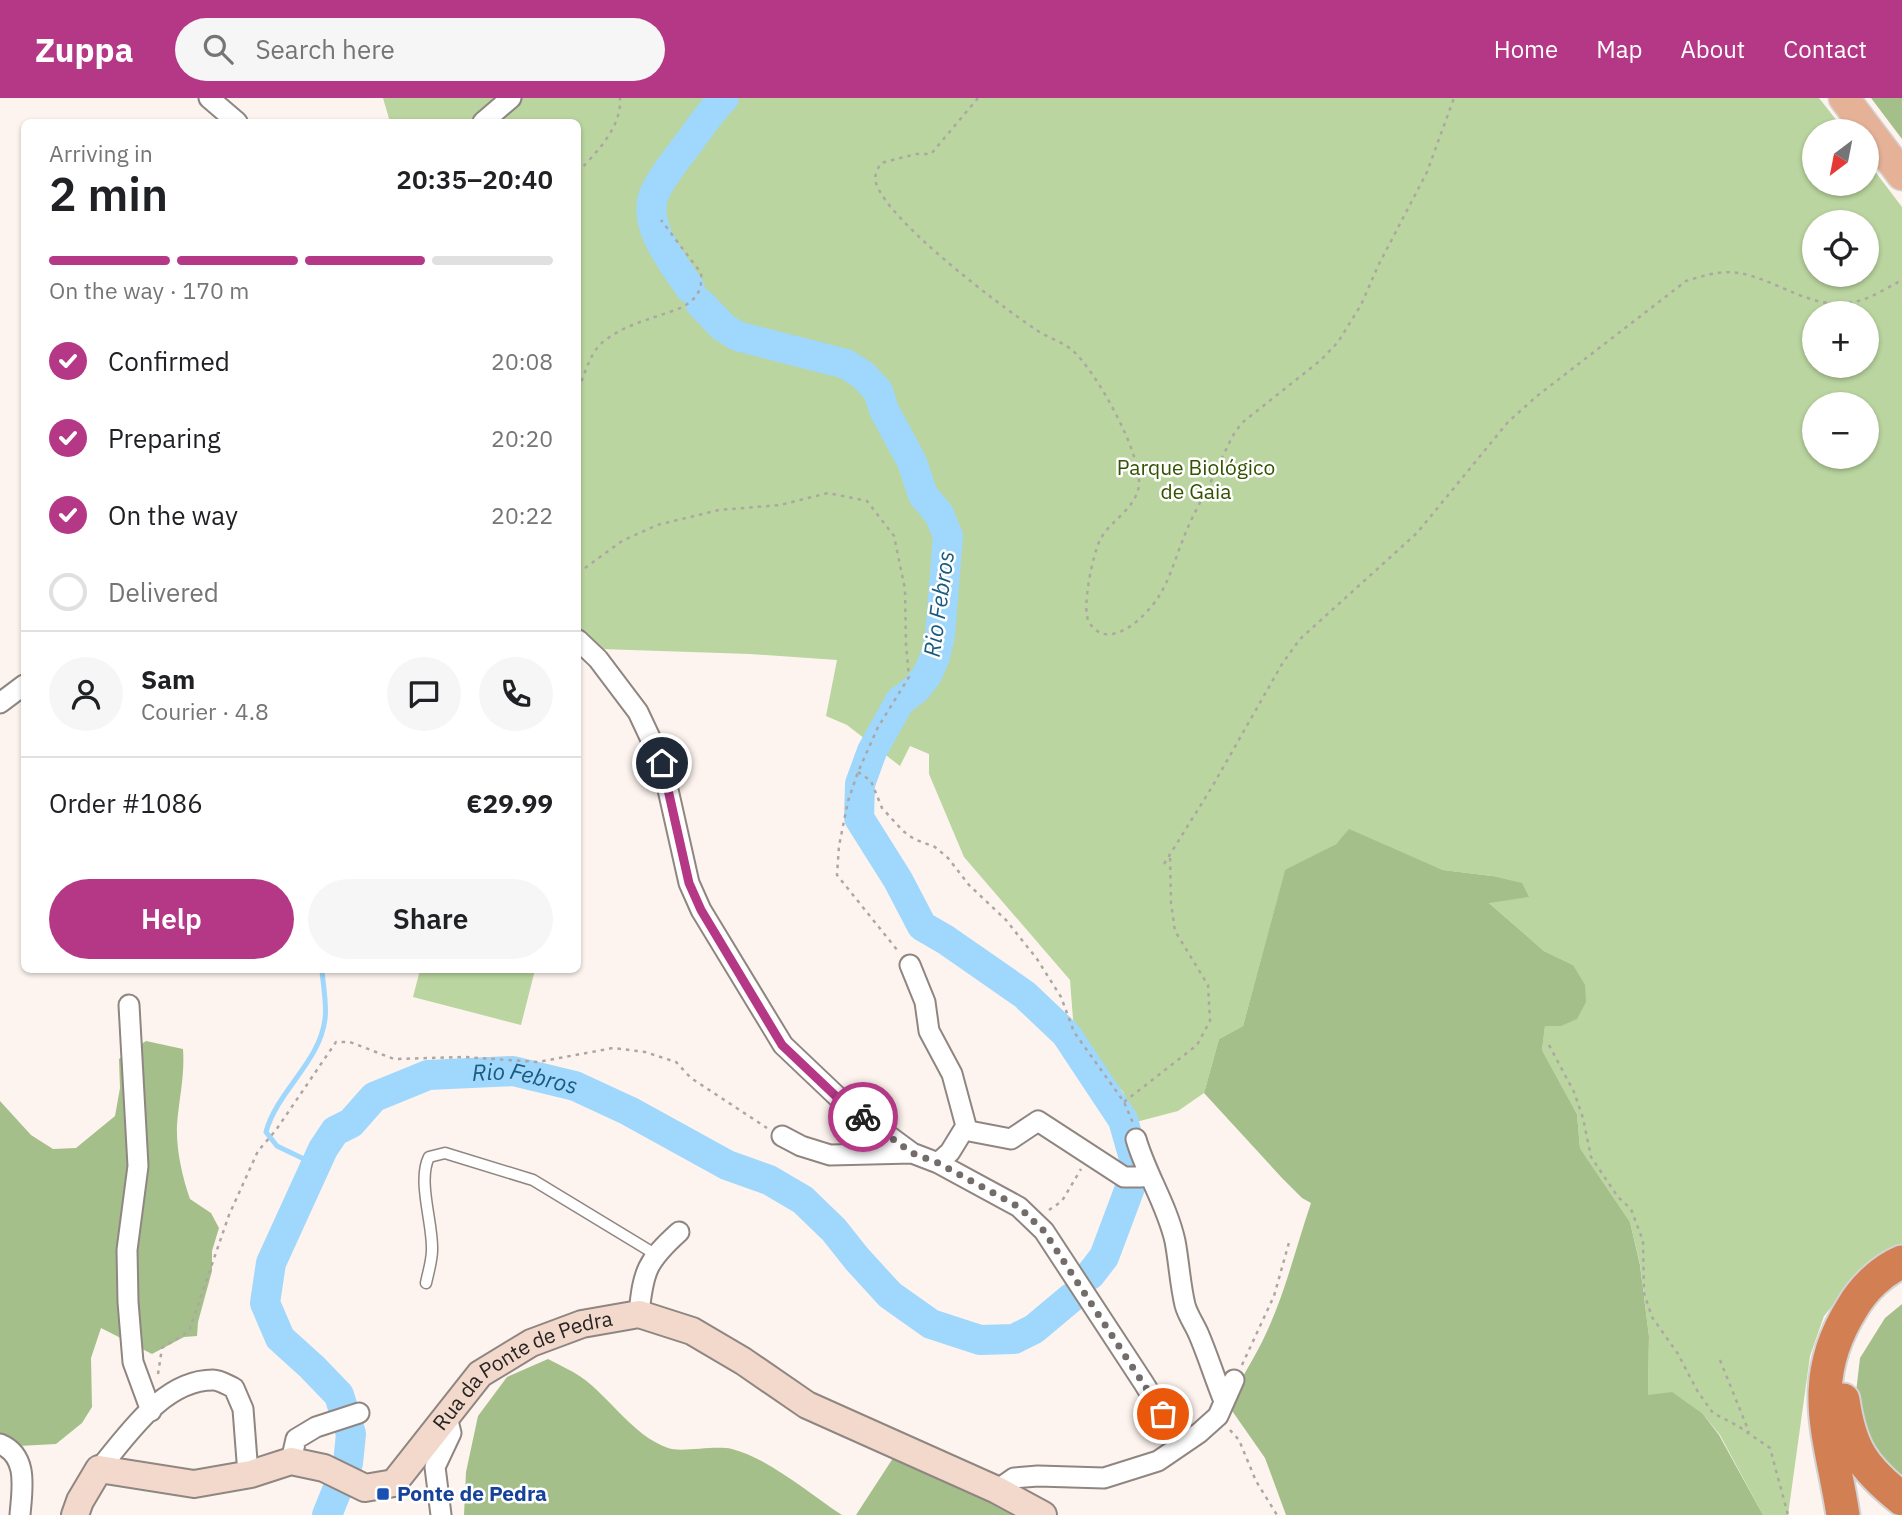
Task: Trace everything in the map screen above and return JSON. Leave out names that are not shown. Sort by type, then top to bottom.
[{"type":"highway","points":[[1843,1515],[1827,1425],[1824,1391],[1828,1357],[1843,1322],[1862,1291],[1902,1262]]},
{"type":"highway","points":[[1902,1287],[1879,1304],[1861,1333],[1847,1367],[1842,1396],[1847,1428],[1859,1456],[1881,1483],[1902,1499]]},
{"type":"main road","points":[[1844,98],[1902,175]]},
{"type":"street","points":[[209,98],[234,119]]},
{"type":"street","points":[[486,119],[510,98]]},
{"type":"street","points":[[581,643],[598,659],[638,712],[662,763],[689,883],[701,910],[782,1045],[842,1102],[912,1153],[938,1163],[1019,1207],[1044,1231],[1143,1382],[1180,1446]]},
{"type":"street","points":[[0,703],[21,687]]},
{"type":"street","points":[[910,965],[925,1002],[929,1031],[952,1074],[966,1126],[950,1152],[938,1163]]},
{"type":"street","points":[[129,1005],[138,1166],[127,1250],[128,1302],[133,1362],[151,1411]]},
{"type":"street","points":[[964,1130],[1011,1139],[1038,1121],[1089,1155],[1137,1176],[1162,1201],[1175,1241],[1178,1274],[1186,1309],[1200,1337],[1221,1409]]},
{"type":"street","points":[[782,1136],[801,1146],[830,1155],[912,1153]]},
{"type":"street","points":[[1136,1139],[1137,1176]]},
{"type":"street","points":[[639,1314],[642,1284],[655,1254],[679,1232]]},
{"type":"street","name":"Rua da Ponte de Pedra","points":[[291,1461],[324,1468],[365,1488],[394,1483],[480,1374],[531,1343],[582,1324],[639,1314],[692,1331],[743,1361],[807,1405],[997,1490],[1043,1515]]},
{"type":"street","points":[[75,1515],[99,1469],[151,1411],[169,1395],[191,1383],[216,1380],[234,1388],[243,1409],[247,1461],[251,1474]]},
{"type":"street","points":[[997,1490],[1014,1478],[1104,1478],[1158,1461],[1199,1433],[1221,1409],[1234,1380]]},
{"type":"street","points":[[99,1469],[194,1485],[251,1474],[291,1461],[296,1439],[316,1427],[350,1416]]},
{"type":"street","points":[[441,1515],[435,1467],[451,1433],[447,1418]]},
{"type":"street","points":[[0,1444],[9,1448],[23,1471],[20,1515]]},
{"type":"lane","points":[[426,1283],[432,1251],[425,1180],[426,1163],[429,1157],[445,1153],[533,1180],[655,1254]]},
{"type":"path","points":[[581,169],[593,157],[615,123],[621,105],[620,98]]},
{"type":"path","points":[[978,98],[931,154],[916,154],[881,163],[875,174],[876,184],[906,224],[981,290],[1037,331],[1072,350],[1103,392],[1128,438],[1139,466],[1138,493],[1099,541],[1084,610],[1095,630],[1107,634],[1117,634],[1139,620],[1159,596],[1235,432],[1252,414],[1321,360],[1338,342],[1360,305],[1427,172],[1454,98]]},
{"type":"path","points":[[581,382],[594,352],[603,342],[629,327],[677,311],[691,302],[698,292],[702,281],[701,273],[661,220]]},
{"type":"path","points":[[1164,864],[1212,787],[1282,664],[1300,639],[1417,533],[1508,422],[1537,396],[1686,281],[1715,272],[1738,272],[1820,301],[1846,304],[1870,297],[1902,280]]},
{"type":"path","points":[[581,571],[622,541],[657,525],[719,510],[780,505],[828,494],[867,501],[894,536],[905,589],[909,677],[878,727],[858,772],[848,800],[839,846],[837,874],[910,965]]},
{"type":"path","points":[[858,772],[871,781],[881,808],[903,831],[914,839],[935,847],[948,859],[969,885],[1006,920],[1037,959],[1061,997],[1074,1032],[1124,1102],[1132,1119],[1136,1139]]},
{"type":"path","points":[[1124,1102],[1197,1045],[1210,1021],[1209,985],[1175,931],[1171,903],[1170,853]]},
{"type":"path","points":[[151,1411],[162,1348],[188,1331],[233,1206],[263,1145],[336,1042],[350,1042],[394,1059],[464,1057],[538,1062],[613,1048],[645,1052],[676,1062],[691,1078],[737,1110],[782,1136]]},
{"type":"path","points":[[1549,1045],[1574,1092],[1586,1128],[1591,1157],[1618,1197],[1631,1209],[1643,1241],[1644,1293],[1652,1317],[1678,1354],[1698,1392],[1713,1413],[1770,1448],[1788,1515]]},
{"type":"path","points":[[1019,1207],[1048,1212],[1069,1191],[1089,1155]]},
{"type":"path","points":[[1234,1380],[1274,1296],[1290,1239]]},
{"type":"path","points":[[1720,1360],[1750,1435]]},
{"type":"path","points":[[1221,1409],[1239,1440],[1256,1481],[1277,1515]]},
{"type":"green space","name":"Parque Biológico de Gaia","points":[[383,98],[1819,98],[1836,119],[1802,119],[1802,196],[1880,196],[1880,178],[1902,207],[1902,1249],[1859,1273],[1824,1316],[1810,1356],[1788,1515],[1763,1515],[1720,1435],[1703,1414],[1648,1395],[1649,1336],[1640,1264],[1630,1222],[1580,1148],[1577,1114],[1542,1050],[1545,1025],[1573,965],[1544,951],[1488,902],[1528,897],[1492,876],[1443,870],[1349,830],[1336,844],[1285,871],[1243,1026],[1219,1039],[1204,1093],[1178,1111],[1136,1122],[1123,1092],[1080,1036],[1073,1019],[1070,980],[964,857],[929,774],[929,754],[910,746],[900,766],[847,725],[826,716],[837,660],[601,649],[581,632],[581,119],[389,119]]},
{"type":"green space","points":[[1871,98],[1902,98],[1902,139]]},
{"type":"green space","points":[[1349,829],[1443,870],[1522,883],[1529,897],[1489,903],[1544,951],[1573,965],[1585,985],[1586,1002],[1577,1019],[1561,1026],[1545,1026],[1542,1050],[1577,1114],[1580,1148],[1630,1222],[1640,1265],[1649,1336],[1648,1395],[1672,1392],[1703,1414],[1719,1435],[1763,1515],[1286,1515],[1265,1458],[1228,1405],[1270,1325],[1311,1203],[1282,1178],[1204,1093],[1219,1039],[1243,1026],[1285,870],[1336,844]]},
{"type":"green space","points":[[419,973],[534,973],[521,1025],[413,997]]},
{"type":"green space","points":[[146,1041],[183,1049],[183,1078],[177,1125],[180,1162],[190,1199],[211,1213],[219,1228],[212,1251],[212,1271],[198,1322],[197,1336],[184,1337],[152,1354],[101,1328],[91,1358],[92,1407],[82,1423],[56,1444],[0,1447],[0,1101],[31,1135],[53,1149],[76,1148],[115,1116],[120,1088],[119,1059]]},
{"type":"green space","points":[[1902,1304],[1902,1488],[1864,1443],[1855,1401],[1860,1358],[1885,1318]]},
{"type":"green space","points":[[548,1359],[581,1377],[655,1442],[681,1450],[725,1448],[746,1454],[775,1468],[842,1515],[464,1515],[466,1472],[478,1416],[507,1377]]},
{"type":"green space","points":[[897,1452],[1012,1515],[856,1515]]},
{"type":"waterway","name":"Rio Febros","points":[[690,288],[660,242],[652,215],[652,202],[669,169],[724,98]]},
{"type":"waterway","name":"Rio Febros","points":[[700,303],[723,327],[737,336],[846,364],[863,375],[878,391],[884,410],[912,462],[923,495],[939,514],[948,536],[940,635],[935,657],[927,675],[916,689],[900,701],[872,751],[860,784],[859,818],[898,880],[922,926],[1025,995],[1066,1034],[1123,1120],[1137,1169],[1104,1257],[1090,1275]]},
{"type":"waterway","points":[[313,1170],[304,1159],[277,1146],[266,1132],[271,1117],[307,1063],[321,1035],[325,1019],[322,973]]},
{"type":"waterway","name":"Rio Febros","points":[[327,1515],[348,1463],[351,1434],[339,1395],[280,1338],[265,1303],[271,1263],[323,1149],[335,1131],[351,1123],[374,1097],[428,1075],[513,1071],[575,1086],[629,1111],[727,1165],[769,1180],[803,1200],[834,1230],[890,1295],[931,1324],[980,1340],[1014,1339],[1034,1329],[1071,1298]]},
{"type":"way so far","points":[[863,1117],[912,1153],[938,1163],[1019,1207],[1044,1231],[1163,1414]]},
{"type":"place","name":"Ponte de Pedra","points":[[383,1494]]},
{"type":"route","points":[[662,763],[689,883],[701,910],[782,1045],[842,1102],[863,1117]]}]
